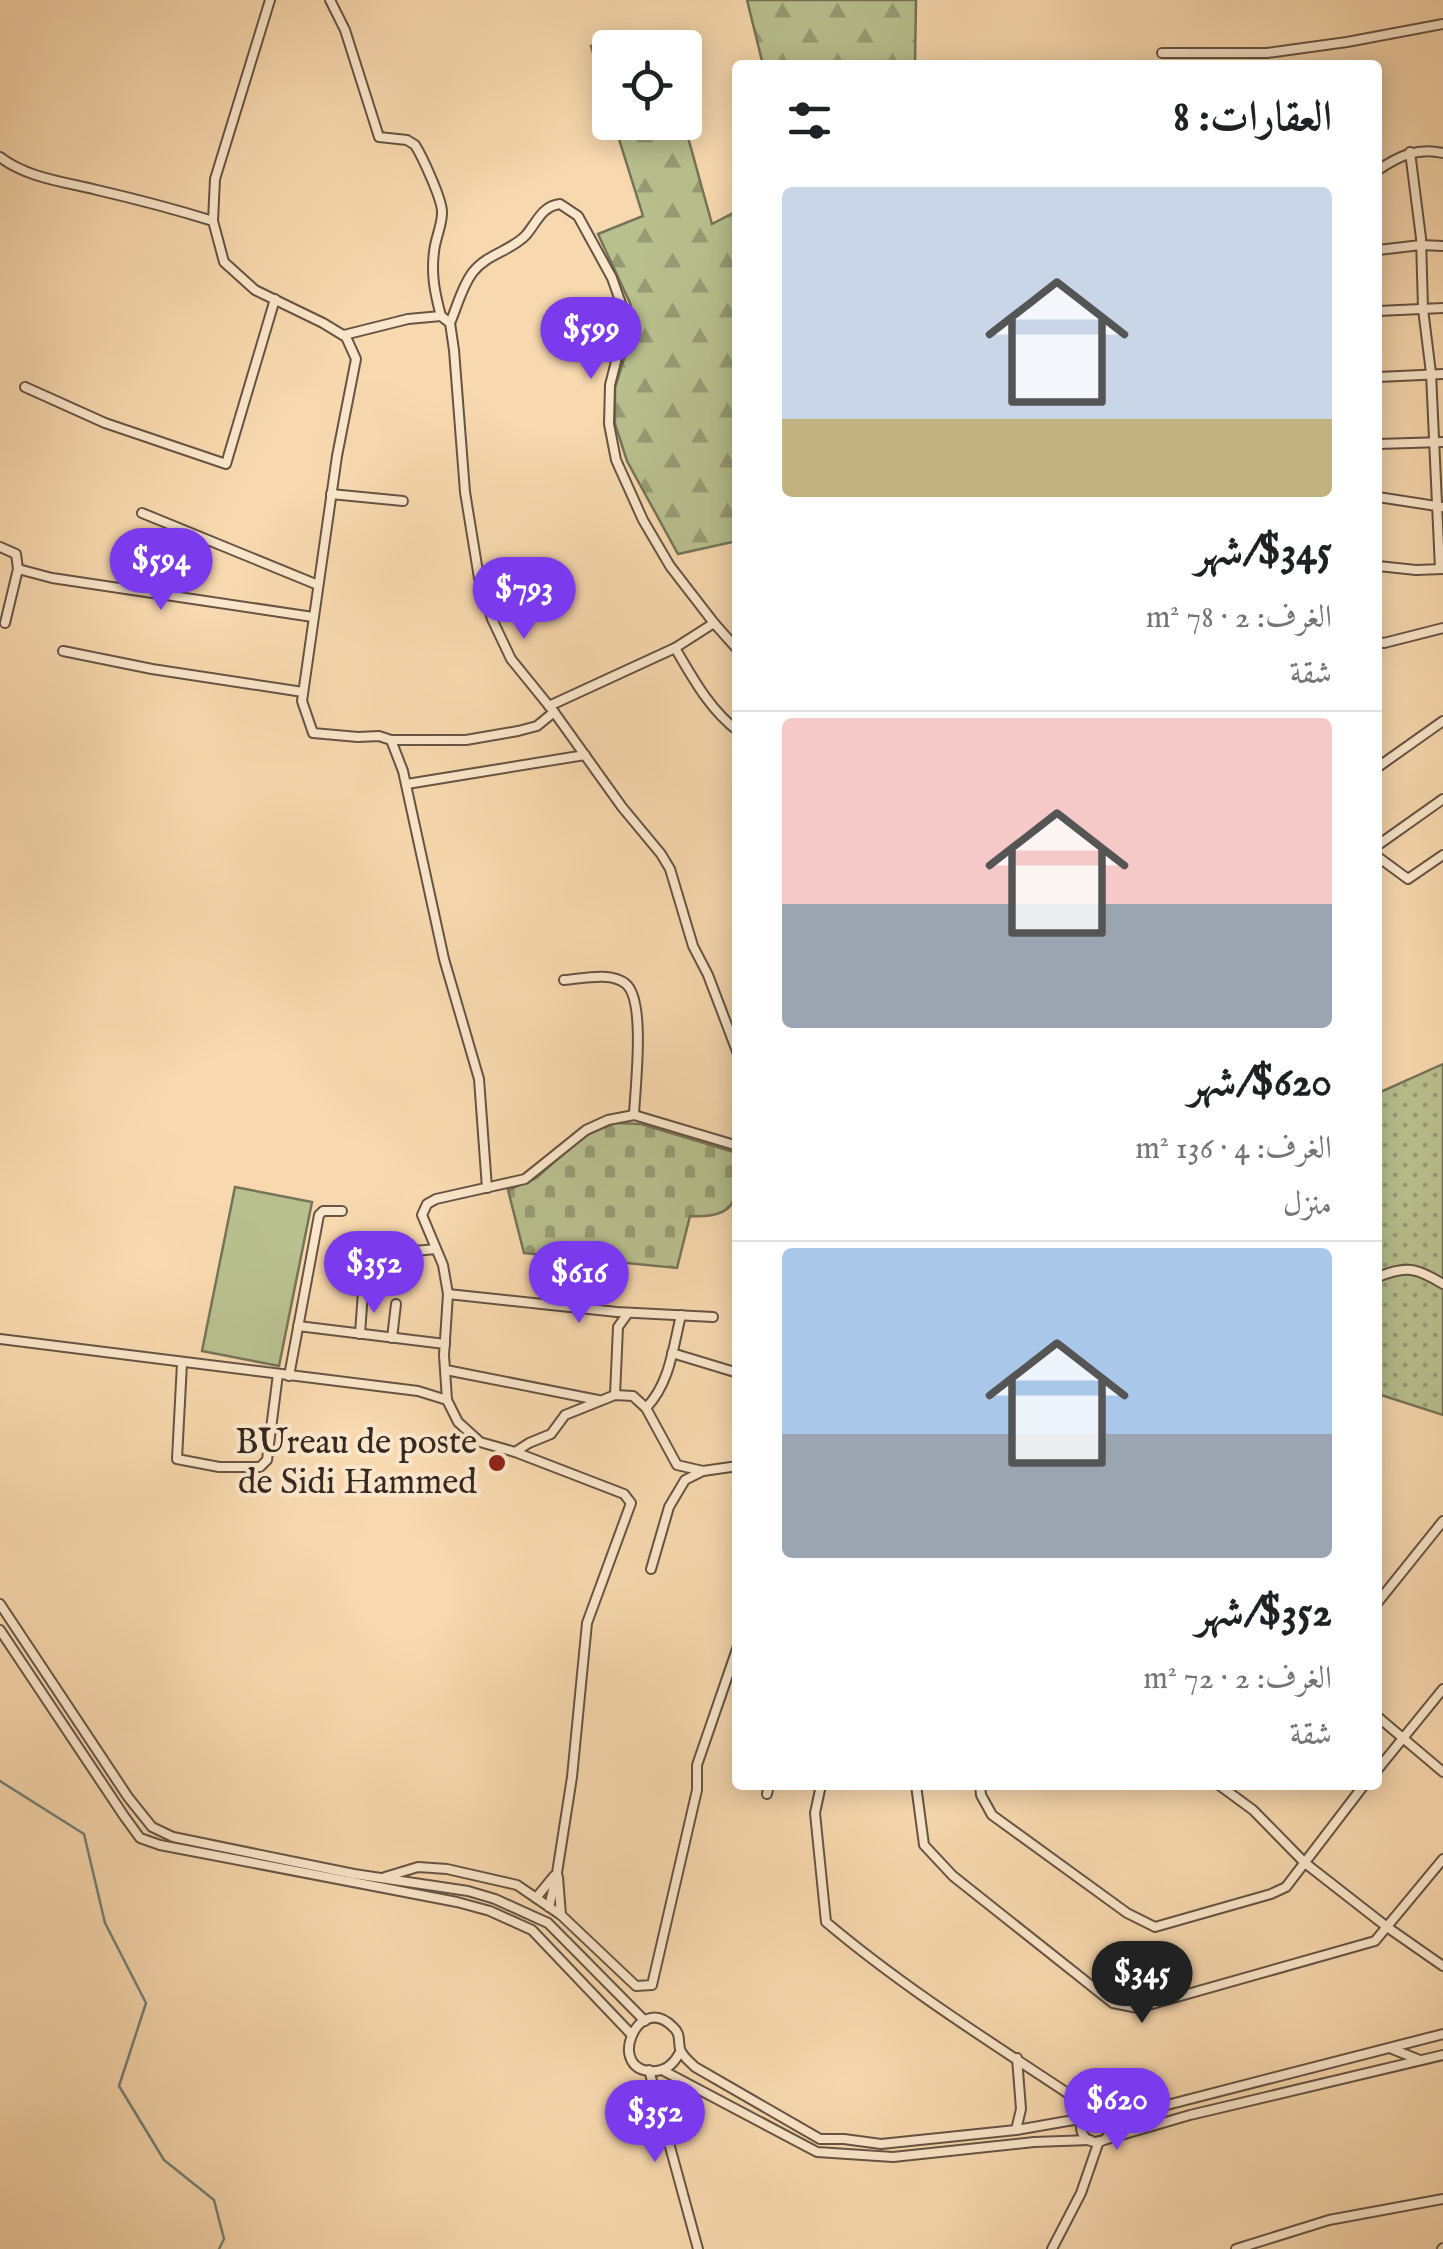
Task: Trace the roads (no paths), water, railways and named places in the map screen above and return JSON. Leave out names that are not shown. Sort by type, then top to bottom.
[{"type":"street","points":[[270,0],[215,179],[213,221],[224,262],[255,290],[346,337],[356,359],[331,494],[302,700],[313,733],[391,740],[466,740],[537,726],[552,709],[714,624]]},
{"type":"street","points":[[330,0],[345,30],[379,137],[407,140],[415,145],[441,204],[432,273],[441,316],[450,323]]},
{"type":"street","points":[[1162,54],[1267,53],[1443,24]]},
{"type":"street","points":[[1382,168],[1410,152],[1443,153]]},
{"type":"street","points":[[1382,566],[1441,569],[1439,442],[1410,152]]},
{"type":"street","points":[[0,157],[34,174],[213,221]]},
{"type":"street","points":[[732,644],[670,566],[616,460],[609,424],[610,386],[618,360],[624,312],[612,278],[578,216],[560,204],[548,207],[526,235],[476,268],[450,323],[465,492],[479,578],[511,659],[670,869],[693,946],[732,1038]]},
{"type":"street","points":[[1382,249],[1421,244],[1443,246]]},
{"type":"street","points":[[26,387],[105,423],[226,464],[275,299]]},
{"type":"street","points":[[1382,311],[1443,308]]},
{"type":"street","points":[[343,335],[408,319],[441,316]]},
{"type":"street","points":[[1382,377],[1443,374]]},
{"type":"street","points":[[1382,444],[1439,442]]},
{"type":"street","points":[[331,494],[404,501]]},
{"type":"street","points":[[1382,498],[1440,506]]},
{"type":"street","points":[[142,513],[318,584]]},
{"type":"street","points":[[0,547],[16,554],[18,569],[5,623]]},
{"type":"street","points":[[18,569],[52,578],[313,617]]},
{"type":"street","points":[[1382,641],[1443,628]]},
{"type":"street","points":[[674,648],[706,698],[732,726]]},
{"type":"street","points":[[63,651],[304,692]]},
{"type":"street","points":[[1382,763],[1443,721]]},
{"type":"street","points":[[391,740],[407,784],[444,959],[479,1079],[488,1188]]},
{"type":"street","points":[[407,784],[585,756]]},
{"type":"street","points":[[1382,842],[1443,800]]},
{"type":"street","points":[[1382,861],[1408,879],[1443,854]]},
{"type":"street","points":[[564,980],[608,977],[625,983],[636,1000],[634,1115]]},
{"type":"street","points":[[548,1907],[572,1777],[587,1623],[631,1502],[624,1494],[480,1442],[458,1422],[447,1400],[448,1294],[443,1264],[422,1212],[427,1204],[460,1192],[529,1177],[586,1130],[608,1120],[634,1115],[732,1144]]},
{"type":"street","points":[[182,1363],[177,1458],[219,1467],[260,1468],[266,1460],[283,1375],[298,1326],[319,1215],[323,1210],[342,1210]]},
{"type":"street","points":[[360,1334],[367,1258],[436,1249]]},
{"type":"street","points":[[1382,1274],[1398,1268],[1412,1270],[1443,1284]]},
{"type":"street","points":[[448,1294],[713,1317]]},
{"type":"street","points":[[392,1338],[396,1304]]},
{"type":"street","points":[[615,1395],[618,1327],[628,1312]]},
{"type":"street","points":[[646,1408],[658,1395],[669,1368],[680,1315]]},
{"type":"street","points":[[298,1326],[445,1344]]},
{"type":"street","points":[[0,1340],[418,1392],[447,1400]]},
{"type":"street","points":[[672,1353],[732,1370]]},
{"type":"street","points":[[446,1370],[599,1400]]},
{"type":"street","points":[[515,1452],[551,1434],[565,1415],[615,1395],[634,1396],[646,1408],[685,1480]]},
{"type":"street","points":[[677,1465],[703,1471]]},
{"type":"street","points":[[651,1569],[669,1507],[685,1480],[703,1471],[732,1467]]},
{"type":"street","points":[[1382,1597],[1443,1521]]},
{"type":"street","points":[[0,1604],[152,1827],[173,1837],[495,1899],[548,1923],[645,2021]]},
{"type":"street","points":[[0,1630],[140,1838],[490,1911],[532,1930],[631,2034]]},
{"type":"street","points":[[380,1878],[418,1868],[447,1869],[517,1885],[560,1915],[636,1986],[652,1985],[697,1790],[697,1765],[732,1663]]},
{"type":"street","points":[[1382,1763],[1443,1689]]},
{"type":"street","points":[[1382,1720],[1443,1772]]},
{"type":"street","points":[[88,1763],[110,1770]]},
{"type":"street","points":[[820,1790],[815,1812],[826,1922],[878,1964],[1111,2123],[1110,2132],[1098,2140],[1081,2193],[1052,2249]]},
{"type":"street","points":[[917,1790],[924,1846],[953,1876],[1113,2003],[1138,2008],[1375,1941],[1443,1859]]},
{"type":"street","points":[[981,1790],[992,1815],[1127,1912],[1156,1927],[1286,1887],[1360,1790]]},
{"type":"street","points":[[1226,1790],[1253,1810],[1305,1863],[1443,1966]]},
{"type":"street","points":[[536,1898],[557,1873]]},
{"type":"street","points":[[557,1873],[560,1915]]},
{"type":"street","points":[[680,2052],[670,2066],[649,2070],[632,2060],[628,2044],[640,2023],[657,2019],[673,2026],[680,2052],[695,2067],[820,2139],[882,2144],[1016,2130],[1099,2113],[1167,2105],[1443,2034]]},
{"type":"street","points":[[1390,2048],[1420,2060]]},
{"type":"street","points":[[662,2070],[817,2152],[894,2158],[1034,2142],[1098,2140],[1443,2055]]},
{"type":"street","points":[[1016,2130],[1022,2109],[1017,2058]]},
{"type":"street","points":[[649,2070],[698,2249]]},
{"type":"street","points":[[1085,2118],[1082,2128],[1098,2140]]},
{"type":"street","points":[[1236,2249],[1328,2220],[1443,2199]]},
{"type":"waterway","points":[[0,1781],[84,1834],[105,1923],[146,2003],[119,2086],[164,2160],[214,2200],[224,2239],[219,2249]]},
{"type":"place","name":"BUreau de poste de Sidi Hammed","points":[[497,1463]]}]
